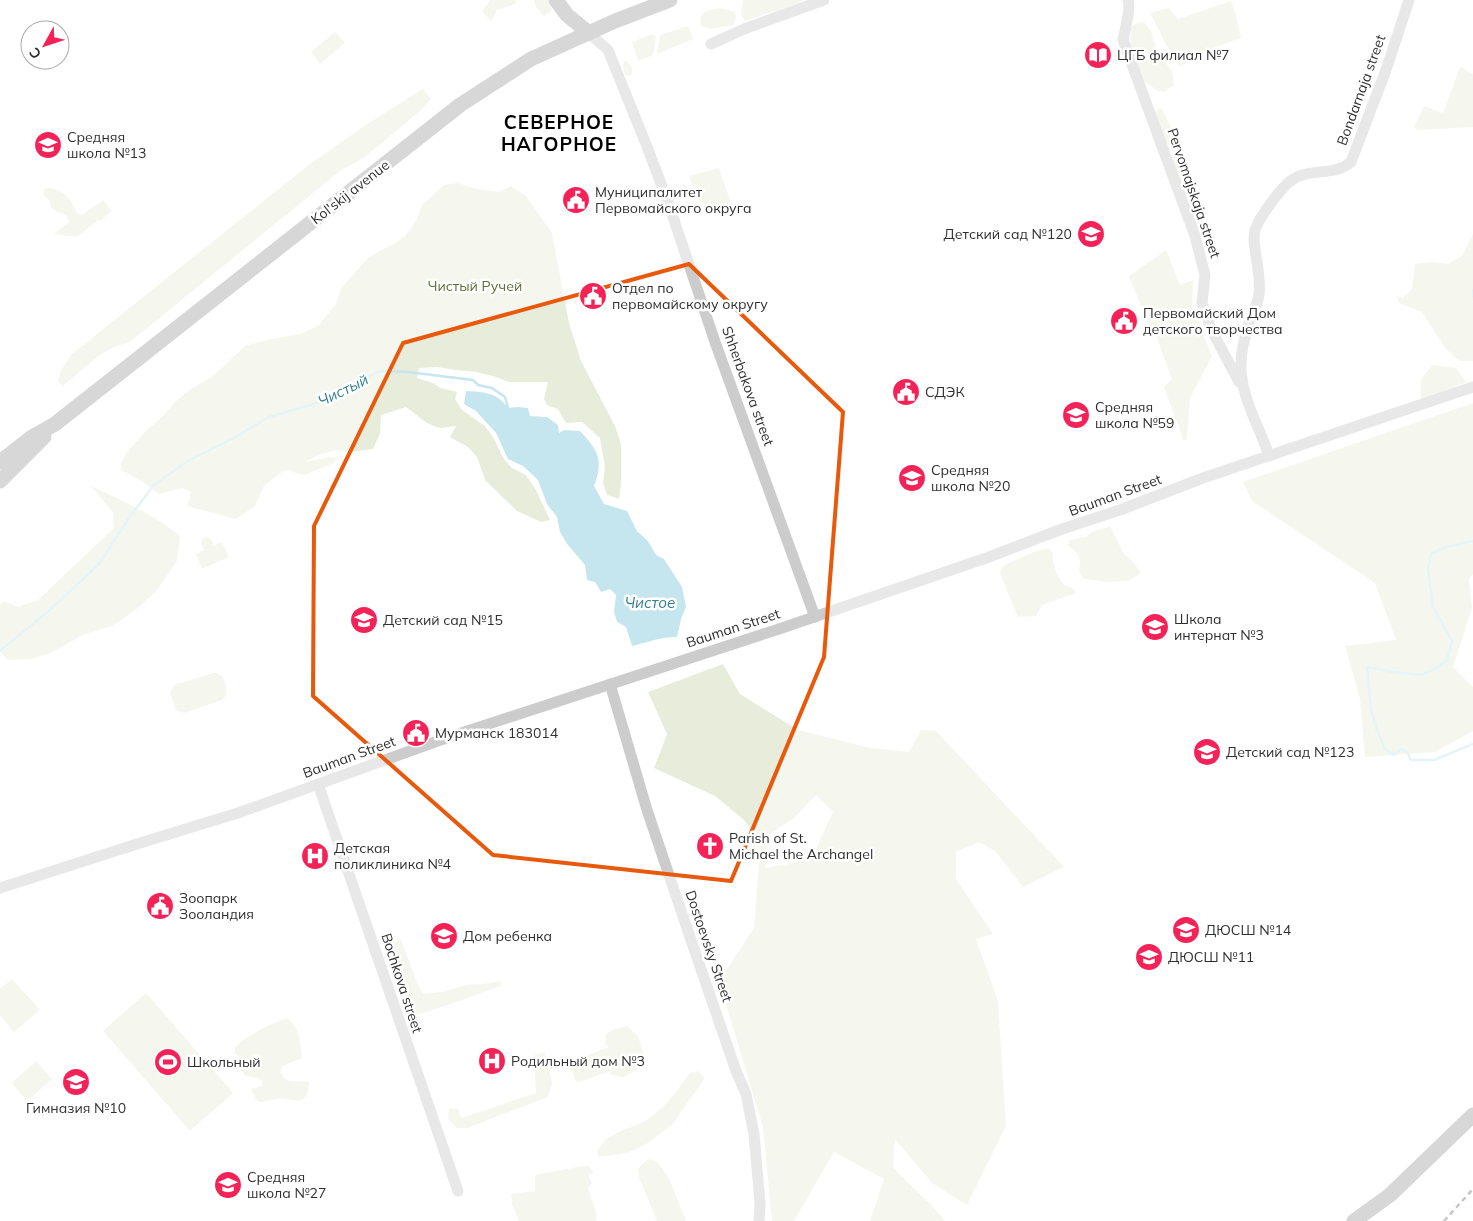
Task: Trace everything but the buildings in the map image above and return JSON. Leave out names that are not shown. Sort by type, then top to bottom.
[{"type":"main road","points":[[556,0],[567,15],[588,33]]},
{"type":"main road","name":"Kol'skij avenue","points":[[2,470],[38,444],[55,424],[458,107],[531,59],[615,20],[670,0]]},
{"type":"main road","points":[[1354,1221],[1390,1195],[1473,1115]]},
{"type":"main road","points":[[1445,1143],[1473,1120]]},
{"type":"street","points":[[711,44],[744,29],[824,0]]},
{"type":"street","name":"Pervomajskaja street","points":[[1128,0],[1130,6],[1126,17],[1123,40],[1195,236],[1205,275],[1202,303],[1211,329],[1245,392]]},
{"type":"street","name":"Bondarnaja street","points":[[1269,456],[1245,392],[1241,369],[1242,348],[1259,296],[1259,274],[1254,231],[1284,186],[1290,181],[1306,173],[1345,168],[1351,162],[1386,70],[1409,0]]},
{"type":"street","name":"Shherbakova street","points":[[588,33],[608,50],[646,144],[815,617]]},
{"type":"street","name":"Bauman Street","points":[[0,888],[238,813],[446,738],[815,617],[982,560],[1203,478],[1473,387]]},
{"type":"street","name":"Dostoevsky Street","points":[[610,684],[647,810],[736,1070],[746,1094],[754,1134],[760,1203],[759,1221]]},
{"type":"street","name":"Bochkova street","points":[[318,784],[458,1191]]},
{"type":"highlighted area","points":[[689,264],[843,412],[824,657],[731,881],[493,855],[313,696],[314,526],[403,343]]},
{"type":"green space","points":[[490,0],[516,0],[516,4],[497,10],[491,21],[482,11]]},
{"type":"green space","points":[[534,0],[548,0],[552,10],[544,16],[536,7]]},
{"type":"green space","points":[[743,0],[804,0],[745,21],[741,15]]},
{"type":"green space","points":[[1231,1],[1241,38],[1195,54],[1191,61],[1180,66],[1167,47],[1150,13],[1169,8],[1178,19]]},
{"type":"green space","points":[[721,8],[735,12],[736,18],[733,25],[710,29],[702,26],[702,14]]},
{"type":"green space","points":[[1139,22],[1144,22],[1151,31],[1157,51],[1172,71],[1174,85],[1164,92],[1158,91],[1142,80],[1130,45],[1131,27]]},
{"type":"green space","points":[[688,26],[693,39],[657,54],[660,35]]},
{"type":"green space","points":[[335,32],[345,43],[320,64],[311,52]]},
{"type":"green space","points":[[652,34],[656,36],[653,55],[638,61],[632,42]]},
{"type":"green space","points":[[624,61],[627,61],[632,68],[632,75],[625,76]]},
{"type":"green space","points":[[1460,67],[1473,74],[1473,127],[1417,130],[1414,127],[1424,106],[1443,113]]},
{"type":"green space","points":[[423,89],[431,99],[420,111],[365,157],[340,171],[130,342],[114,347],[98,356],[63,386],[58,382],[61,370],[71,355],[123,313],[310,164],[373,120]]},
{"type":"green space","points":[[1161,108],[1177,143],[1165,145],[1154,112]]},
{"type":"green space","points":[[1176,154],[1182,160],[1194,189],[1193,193],[1185,194],[1171,163]]},
{"type":"green space","points":[[719,168],[734,212],[724,207],[710,207],[698,200],[689,176]]},
{"type":"green space","name":"Чистый Ручей","points":[[458,183],[477,189],[499,192],[511,186],[526,196],[552,233],[569,323],[581,361],[615,426],[621,444],[619,499],[607,495],[603,483],[605,466],[600,438],[582,422],[566,423],[558,409],[547,405],[544,399],[548,382],[509,382],[476,372],[437,367],[419,368],[417,378],[433,383],[440,388],[457,392],[455,399],[462,410],[485,426],[504,459],[512,468],[526,475],[536,490],[550,520],[541,522],[517,511],[485,480],[477,457],[468,447],[450,437],[456,426],[435,427],[406,407],[381,415],[380,434],[373,449],[348,452],[336,450],[319,455],[305,462],[330,457],[337,458],[334,463],[304,475],[287,470],[282,472],[264,486],[255,506],[236,519],[187,506],[191,492],[182,488],[158,494],[142,481],[121,470],[121,464],[126,453],[175,402],[191,389],[213,376],[245,346],[300,334],[318,326],[336,304],[341,288],[369,257],[406,235],[416,221],[422,205],[444,185]]},
{"type":"green space","points":[[51,188],[65,195],[78,214],[82,215],[103,200],[112,211],[77,237],[54,234],[69,222],[66,215],[51,208],[50,201],[44,195],[44,189]]},
{"type":"green space","points":[[1473,234],[1473,361],[1460,361],[1446,349],[1422,312],[1399,303],[1397,296],[1403,298],[1412,289],[1415,264],[1433,262],[1448,264],[1463,255]]},
{"type":"green space","points":[[1166,250],[1180,285],[1193,280],[1192,307],[1212,356],[1190,398],[1187,439],[1184,441],[1164,387],[1172,379],[1155,333],[1150,328],[1129,276]]},
{"type":"green space","points":[[1432,365],[1456,368],[1466,382],[1421,403],[1421,380]]},
{"type":"green space","points":[[1473,403],[1473,574],[1469,579],[1472,608],[1453,667],[1473,687],[1473,731],[1435,752],[1365,757],[1360,699],[1345,646],[1396,640],[1375,583],[1252,501],[1243,482]]},
{"type":"green space","points":[[91,486],[149,514],[180,536],[177,561],[157,590],[138,608],[114,625],[83,635],[51,653],[31,659],[8,660],[0,651],[0,605],[4,601],[18,607],[38,600],[114,528],[113,512]]},
{"type":"green space","points":[[1110,526],[1124,554],[1141,573],[1128,581],[1107,582],[1084,579],[1079,572],[1080,561],[1078,554],[1068,545],[1070,540],[1086,537],[1092,532]]},
{"type":"green space","points":[[207,537],[210,538],[214,545],[222,542],[229,557],[202,569],[196,554],[204,550],[201,543]]},
{"type":"green space","points":[[1048,548],[1053,553],[1057,575],[1065,585],[1073,588],[1076,593],[1042,605],[1036,616],[1018,617],[1000,573],[1004,565]]},
{"type":"green space","points":[[723,664],[740,694],[798,730],[870,748],[909,752],[921,730],[936,731],[1064,867],[1023,887],[995,851],[979,842],[956,852],[956,879],[993,934],[976,939],[998,1001],[1006,1126],[967,1205],[933,1184],[895,1139],[893,1168],[945,1221],[870,1221],[884,1179],[834,1152],[794,1221],[772,1221],[763,1127],[719,981],[754,928],[760,850],[755,834],[744,820],[715,796],[654,768],[667,734],[648,692]],"holes":[[[816,795],[833,812],[811,860],[765,868],[767,836],[794,818]]]},
{"type":"green space","points":[[213,673],[222,676],[227,692],[225,698],[184,713],[176,710],[170,693],[174,685]]},
{"type":"green space","points":[[401,940],[423,994],[443,992],[465,985],[501,981],[501,986],[445,1006],[417,1015],[411,1015],[406,1007],[392,965],[389,943]]},
{"type":"green space","points":[[12,979],[40,1010],[14,1032],[0,1015],[0,989]]},
{"type":"green space","name":"Школьный","points":[[146,993],[233,1093],[190,1131],[103,1031]]},
{"type":"green space","points":[[287,1018],[292,1022],[297,1031],[302,1058],[282,1066],[280,1072],[289,1081],[309,1082],[306,1097],[298,1101],[273,1099],[262,1102],[257,1101],[251,1089],[261,1086],[263,1082],[258,1078],[245,1076],[241,1069],[245,1063],[235,1053],[235,1048],[252,1034]]},
{"type":"green space","points":[[627,1026],[638,1036],[645,1058],[638,1069],[624,1077],[611,1075],[610,1071],[577,1083],[569,1064],[571,1061],[609,1047],[605,1044],[606,1034]]},
{"type":"green space","points":[[545,1052],[552,1083],[548,1097],[467,1128],[457,1128],[448,1119],[449,1109],[458,1108],[461,1118],[536,1093],[534,1055]]},
{"type":"green space","points":[[36,1061],[52,1079],[27,1101],[12,1083]]},
{"type":"green space","points":[[698,1071],[704,1078],[673,1124],[648,1143],[636,1149],[627,1153],[599,1157],[597,1152],[601,1145],[613,1135],[648,1119],[671,1098],[690,1073]]},
{"type":"green space","points":[[649,1159],[657,1162],[669,1178],[686,1221],[657,1221],[639,1177],[638,1169]]},
{"type":"green space","points":[[588,1165],[594,1172],[588,1175],[592,1183],[588,1188],[597,1216],[596,1221],[519,1221],[512,1204],[511,1194],[535,1191],[535,1175]]},
{"type":"water","name":"Чистое","points":[[466,391],[495,396],[508,408],[528,408],[530,416],[547,417],[558,425],[559,433],[564,430],[580,431],[595,450],[599,462],[594,486],[604,504],[627,511],[637,531],[648,541],[656,555],[664,559],[682,587],[686,607],[677,637],[632,646],[626,627],[617,622],[614,612],[616,595],[610,589],[601,592],[595,582],[587,580],[585,565],[567,544],[560,532],[557,517],[547,504],[538,480],[523,466],[508,459],[496,433],[476,411],[464,404]]},
{"type":"waterway","points":[[1473,290],[1473,296]]},
{"type":"waterway","name":"Чистый","points":[[0,651],[52,608],[99,564],[131,515],[154,485],[188,461],[232,439],[269,417],[324,401],[355,386],[379,371],[408,372],[473,380],[478,385],[492,388],[505,397],[508,408]]},
{"type":"waterway","points":[[1473,541],[1446,547],[1431,554],[1428,569],[1433,607],[1452,641],[1447,660],[1437,668],[1421,675],[1367,667],[1371,711],[1385,749],[1394,755],[1401,749],[1407,752],[1411,760],[1434,760],[1473,744]]},
{"type":"railway","points":[[1444,1221],[1473,1189]]},
{"type":"place","name":"ЦГБ филиал №7","points":[[1098,55]]},
{"type":"place","name":"Средняя школа №13","points":[[48,145]]},
{"type":"place","name":"Муниципалитет Первомайского округа","points":[[576,200]]},
{"type":"place","name":"Детский сад №120","points":[[1091,234]]},
{"type":"place","name":"Отдел по первомайскому округу","points":[[593,296]]},
{"type":"place","name":"Первомайский Дом детского творчества","points":[[1124,321]]},
{"type":"place","name":"СДЭК","points":[[906,392]]},
{"type":"place","name":"Средняя школа №59","points":[[1076,415]]},
{"type":"place","name":"Средняя школа №20","points":[[912,478]]},
{"type":"place","name":"Детский сад №15","points":[[364,620]]},
{"type":"place","name":"Школа интернат №3","points":[[1155,627]]},
{"type":"place","name":"Мурманск 183014","points":[[416,733]]},
{"type":"place","name":"Детский сад №123","points":[[1207,752]]},
{"type":"place","name":"Parish of St. Michael the Archangel","points":[[710,846]]},
{"type":"place","name":"Детская поликлиника №4","points":[[315,856]]},
{"type":"place","name":"Зоопарк Зооландия","points":[[160,906]]},
{"type":"place","name":"ДЮСШ №14","points":[[1186,930]]},
{"type":"place","name":"Дом ребенка","points":[[444,936]]},
{"type":"place","name":"ДЮСШ №11","points":[[1149,957]]},
{"type":"place","name":"Родильный дом №3","points":[[492,1061]]},
{"type":"place","name":"Школьный","points":[[168,1062]]},
{"type":"place","name":"Гимназия №10","points":[[76,1082]]},
{"type":"place","name":"Средняя школа №27","points":[[228,1185]]},
{"type":"district","name":"СЕВЕРНОЕ НАГОРНОЕ","points":[[559,133]]}]
